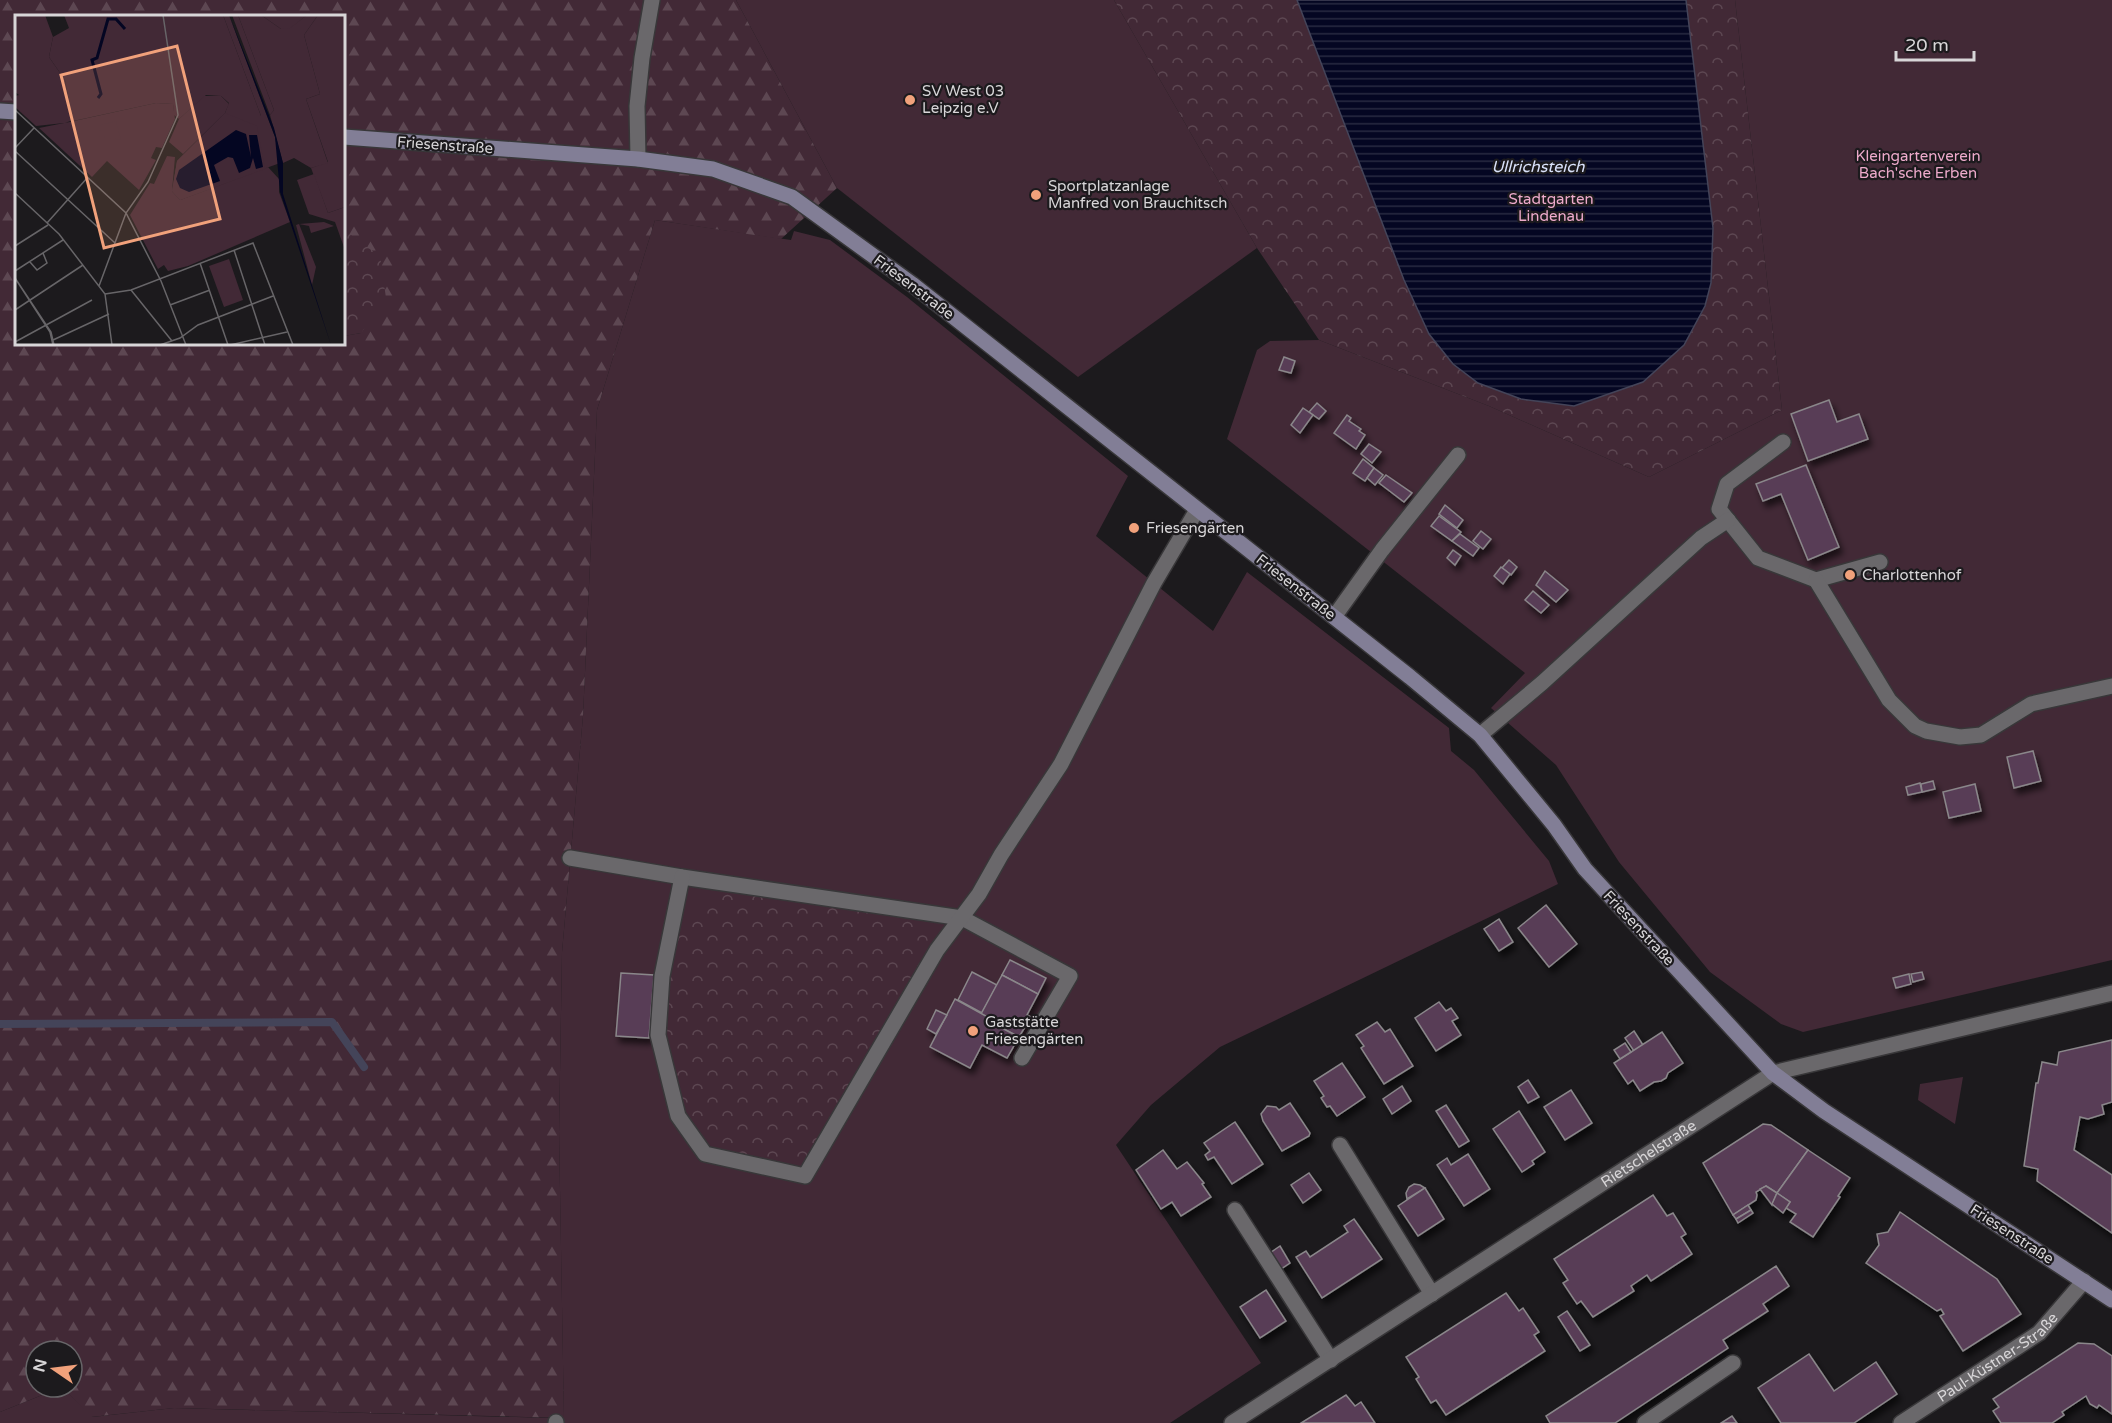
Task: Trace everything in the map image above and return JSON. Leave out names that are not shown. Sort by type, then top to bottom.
[{"type":"street","points":[[638,159],[637,106],[652,0]]},
{"type":"street","points":[[0,111],[15,112]]},
{"type":"street","name":"Friesenstraße","points":[[345,137],[638,159],[713,169],[792,197],[912,284],[1480,735],[1554,825],[1585,869],[1773,1073],[1824,1111],[2112,1300]]},
{"type":"street","points":[[1783,442],[1727,484],[1719,509],[1758,558],[1816,580],[1880,562]]},
{"type":"street","points":[[1334,617],[1382,550],[1458,455]]},
{"type":"street","points":[[682,877],[662,976],[658,1035],[678,1116],[705,1154],[805,1176],[937,950],[979,894],[1001,855],[1060,764],[1154,583],[1197,510]]},
{"type":"street","points":[[1480,735],[1542,683],[1701,538],[1728,520]]},
{"type":"street","points":[[1816,580],[1889,700],[1914,726],[1960,737],[1981,735],[2031,704],[2112,686]]},
{"type":"street","points":[[570,858],[682,877],[962,918],[1070,976],[1022,1058]]},
{"type":"street","name":"Rietschelstraße","points":[[1232,1423],[1254,1417],[1331,1360],[1773,1073],[2112,993]]},
{"type":"street","points":[[1340,1145],[1432,1294]]},
{"type":"street","points":[[1235,1210],[1331,1360]]},
{"type":"street","name":"Paul-Küstner-Straße","points":[[1901,1423],[2039,1333],[2084,1281]]},
{"type":"street","points":[[1646,1423],[1733,1363]]},
{"type":"green space","points":[[0,0],[736,0],[837,188],[781,239],[655,220],[597,410],[583,716],[562,952],[559,1132],[564,1418],[174,1408],[91,1417],[74,1399],[84,1399],[84,1339],[24,1339],[24,1399],[32,1399],[0,1412]]},
{"type":"green space","name":"Sportplatzanlage Manfred von Brauchitsch","points":[[736,0],[1114,0],[1257,248],[1078,377],[837,188]]},
{"type":"green space","name":"Stadtgarten Lindenau","points":[[1114,0],[1735,0],[1782,410],[1649,477],[1489,406],[1319,340],[1257,248]]},
{"type":"green space","name":"Charlottenhof","points":[[1735,0],[2112,0],[2112,960],[1803,1032],[1781,1024],[1710,972],[1619,862],[1556,765],[1491,708],[1525,673],[1227,439],[1257,350],[1270,341],[1319,340],[1489,406],[1649,477],[1782,410]]},
{"type":"green space","points":[[655,220],[791,240],[794,231],[830,240],[907,297],[1128,476],[1096,536],[1213,631],[1247,572],[1449,728],[1451,751],[1474,770],[1549,861],[1558,884],[1220,1047],[1151,1105],[1116,1145],[1261,1363],[1170,1423],[564,1423],[559,1132],[562,952],[583,716],[597,410]]},
{"type":"green space","points":[[345,231],[380,256],[386,298],[361,333],[345,336]]},
{"type":"green space","points":[[725,891],[923,919],[930,949],[802,1167],[709,1146],[686,1112],[666,1035],[670,977],[682,919]]},
{"type":"green space","points":[[1963,1077],[1955,1124],[1918,1100],[1920,1084]]},
{"type":"green space","points":[[32,1399],[74,1399],[92,1417],[174,1408],[552,1418],[552,1423],[0,1423],[0,1412]]},
{"type":"water","name":"Ullrichsteich","points":[[1297,0],[1686,0],[1713,228],[1711,283],[1705,306],[1684,345],[1643,382],[1574,406],[1521,399],[1478,383],[1453,364],[1429,334],[1404,280]]},
{"type":"building","points":[[1284,357],[1295,361],[1291,373],[1279,370]]},
{"type":"building","points":[[1829,400],[1837,422],[1859,414],[1868,439],[1808,461],[1791,414]]},
{"type":"building","points":[[1317,403],[1326,411],[1319,419],[1309,412]]},
{"type":"building","points":[[1303,408],[1313,415],[1300,433],[1291,425]]},
{"type":"building","points":[[1347,415],[1351,418],[1349,421],[1361,429],[1359,431],[1365,435],[1356,449],[1334,433]]},
{"type":"building","points":[[1369,444],[1381,452],[1372,463],[1361,454]]},
{"type":"building","points":[[1363,459],[1374,468],[1365,481],[1353,473]]},
{"type":"building","points":[[1806,465],[1839,547],[1808,560],[1781,494],[1763,501],[1756,484]]},
{"type":"building","points":[[1374,468],[1383,475],[1375,485],[1367,478]]},
{"type":"building","points":[[1386,475],[1412,493],[1404,502],[1379,483]]},
{"type":"building","points":[[1445,505],[1463,520],[1457,528],[1439,514]]},
{"type":"building","points":[[1439,516],[1461,532],[1452,541],[1431,526]]},
{"type":"building","points":[[1481,531],[1491,539],[1483,549],[1473,541]]},
{"type":"building","points":[[1460,534],[1479,548],[1473,556],[1452,541]]},
{"type":"building","points":[[1453,550],[1461,556],[1455,565],[1447,558]]},
{"type":"building","points":[[1509,560],[1517,567],[1511,575],[1502,568]]},
{"type":"building","points":[[1501,567],[1510,574],[1503,584],[1494,576]]},
{"type":"building","points":[[1545,571],[1568,590],[1556,602],[1536,585]]},
{"type":"building","points":[[1533,591],[1549,605],[1541,613],[1525,600]]},
{"type":"building","points":[[2033,751],[2041,781],[2014,788],[2007,757]]},
{"type":"building","points":[[1933,781],[1935,789],[1922,792],[1921,784]]},
{"type":"building","points":[[1920,783],[1922,792],[1908,795],[1906,787]]},
{"type":"building","points":[[1975,784],[1981,811],[1949,818],[1943,792]]},
{"type":"building","points":[[1546,905],[1577,944],[1549,967],[1518,928]]},
{"type":"building","points":[[1499,919],[1513,942],[1499,951],[1484,929]]},
{"type":"building","points":[[1010,960],[1046,978],[1038,994],[1002,975]]},
{"type":"building","points":[[972,972],[997,985],[982,1013],[958,1000]]},
{"type":"building","points":[[1922,972],[1924,979],[1913,982],[1911,974]]},
{"type":"building","points":[[621,973],[654,975],[649,1038],[616,1036]]},
{"type":"building","points":[[1909,974],[1911,984],[1896,988],[1893,978]]},
{"type":"building","points":[[1002,975],[1038,994],[1027,1015],[1031,1017],[1019,1037],[981,1014]]},
{"type":"building","name":"Gaststätte Friesengärten","points":[[955,999],[1019,1037],[1007,1058],[982,1045],[970,1068],[930,1047]]},
{"type":"building","points":[[1439,1002],[1446,1011],[1451,1008],[1458,1018],[1452,1021],[1461,1035],[1436,1051],[1415,1018]]},
{"type":"building","points":[[936,1010],[947,1015],[936,1034],[927,1029]]},
{"type":"building","points":[[1377,1022],[1385,1032],[1390,1029],[1413,1066],[1384,1084],[1361,1048],[1364,1046],[1356,1035]]},
{"type":"building","points":[[1634,1031],[1643,1045],[1634,1051],[1625,1038]]},
{"type":"building","points":[[1662,1032],[1683,1063],[1668,1073],[1666,1078],[1640,1091],[1633,1080],[1628,1084],[1614,1063]]},
{"type":"building","points":[[2112,1040],[2112,1102],[2102,1105],[2104,1114],[2088,1119],[2080,1117],[2074,1150],[2112,1175],[2112,1233],[2037,1181],[2038,1169],[2024,1166],[2036,1083],[2038,1083],[2042,1062],[2057,1065],[2059,1052]]},
{"type":"building","points":[[1625,1043],[1631,1052],[1620,1059],[1614,1050]]},
{"type":"building","points":[[1342,1063],[1365,1097],[1337,1116],[1321,1098],[1324,1096],[1314,1081]]},
{"type":"building","points":[[1528,1080],[1539,1097],[1528,1103],[1518,1087]]},
{"type":"building","points":[[1402,1086],[1411,1101],[1392,1114],[1383,1099]]},
{"type":"building","points":[[1571,1090],[1592,1123],[1565,1140],[1544,1107]]},
{"type":"building","points":[[1290,1103],[1310,1133],[1309,1136],[1282,1151],[1261,1114],[1267,1106],[1276,1107],[1279,1110]]},
{"type":"building","points":[[1446,1105],[1469,1141],[1459,1147],[1436,1111]]},
{"type":"building","points":[[1519,1111],[1545,1152],[1532,1161],[1534,1164],[1522,1172],[1493,1129]]},
{"type":"building","points":[[1235,1122],[1263,1164],[1232,1184],[1214,1157],[1208,1160],[1205,1155],[1210,1151],[1204,1143]]},
{"type":"building","points":[[1763,1124],[1771,1125],[1808,1150],[1777,1193],[1766,1186],[1756,1192],[1756,1200],[1733,1215],[1703,1163]]},
{"type":"building","points":[[1163,1150],[1177,1169],[1187,1162],[1204,1183],[1202,1184],[1211,1197],[1181,1216],[1172,1202],[1161,1209],[1136,1170]]},
{"type":"building","points":[[1808,1150],[1850,1178],[1813,1237],[1790,1222],[1796,1214],[1786,1208],[1790,1202],[1777,1193]]},
{"type":"building","points":[[1468,1154],[1490,1189],[1464,1206],[1437,1165],[1447,1158],[1451,1165]]},
{"type":"building","points":[[1309,1173],[1321,1190],[1303,1203],[1291,1185]]},
{"type":"building","points":[[1414,1184],[1425,1188],[1407,1199],[1406,1193]]},
{"type":"building","points":[[1766,1186],[1777,1193],[1772,1205],[1760,1189]]},
{"type":"building","points":[[1425,1188],[1444,1219],[1418,1236],[1398,1206]]},
{"type":"building","points":[[1777,1193],[1790,1202],[1783,1213],[1772,1204]]},
{"type":"building","points":[[1653,1195],[1667,1216],[1673,1213],[1686,1234],[1681,1237],[1692,1254],[1651,1281],[1647,1275],[1631,1286],[1634,1291],[1593,1317],[1581,1301],[1577,1304],[1563,1283],[1568,1280],[1554,1259]]},
{"type":"building","points":[[1748,1205],[1751,1210],[1736,1219],[1733,1215]]},
{"type":"building","points":[[1751,1210],[1753,1213],[1738,1223],[1736,1219]]},
{"type":"building","points":[[1900,1212],[1997,1279],[2021,1314],[1963,1351],[1940,1316],[1944,1314],[1941,1309],[1937,1311],[1866,1263],[1879,1245],[1877,1234],[1888,1232]]},
{"type":"building","points":[[1354,1219],[1382,1259],[1322,1298],[1296,1257],[1306,1251],[1310,1257],[1348,1232],[1344,1226]]},
{"type":"building","points":[[1280,1246],[1290,1263],[1281,1269],[1270,1253]]},
{"type":"building","points":[[1776,1266],[1789,1286],[1763,1304],[1768,1311],[1723,1340],[1728,1348],[1615,1423],[1550,1423],[1546,1416]]},
{"type":"building","points":[[1266,1290],[1286,1321],[1260,1338],[1240,1307]]},
{"type":"building","points":[[1506,1293],[1519,1311],[1523,1308],[1539,1332],[1534,1335],[1545,1351],[1446,1415],[1436,1400],[1431,1403],[1416,1379],[1419,1377],[1406,1357]]},
{"type":"building","points":[[1567,1311],[1590,1345],[1580,1351],[1558,1317]]},
{"type":"building","points":[[2078,1343],[2094,1344],[2112,1356],[2112,1414],[2099,1405],[2097,1408],[2090,1404],[2086,1396],[2062,1412],[2064,1415],[2052,1423],[2001,1423],[1993,1411],[1999,1407],[1993,1399]]},
{"type":"building","points":[[1809,1354],[1834,1391],[1876,1362],[1897,1394],[1854,1423],[1781,1423],[1758,1388]]},
{"type":"building","points":[[1346,1395],[1355,1406],[1361,1402],[1375,1423],[1301,1423]]},
{"type":"building","points":[[1732,1416],[1737,1423],[1721,1423]]},
{"type":"waterway","points":[[0,1024],[332,1022],[364,1067]]},
{"type":"place","name":"SV West 03 Leipzig e.V","points":[[910,100]]},
{"type":"place","name":"Sportplatzanlage Manfred von Brauchitsch","points":[[1036,195]]},
{"type":"place","name":"Friesengärten","points":[[1134,528]]},
{"type":"place","name":"Charlottenhof","points":[[1850,575]]},
{"type":"place","name":"Gaststätte Friesengärten","points":[[973,1031]]},
{"type":"park label","name":"Kleingartenverein Bach'sche Erben","points":[[1918,164]]}]
